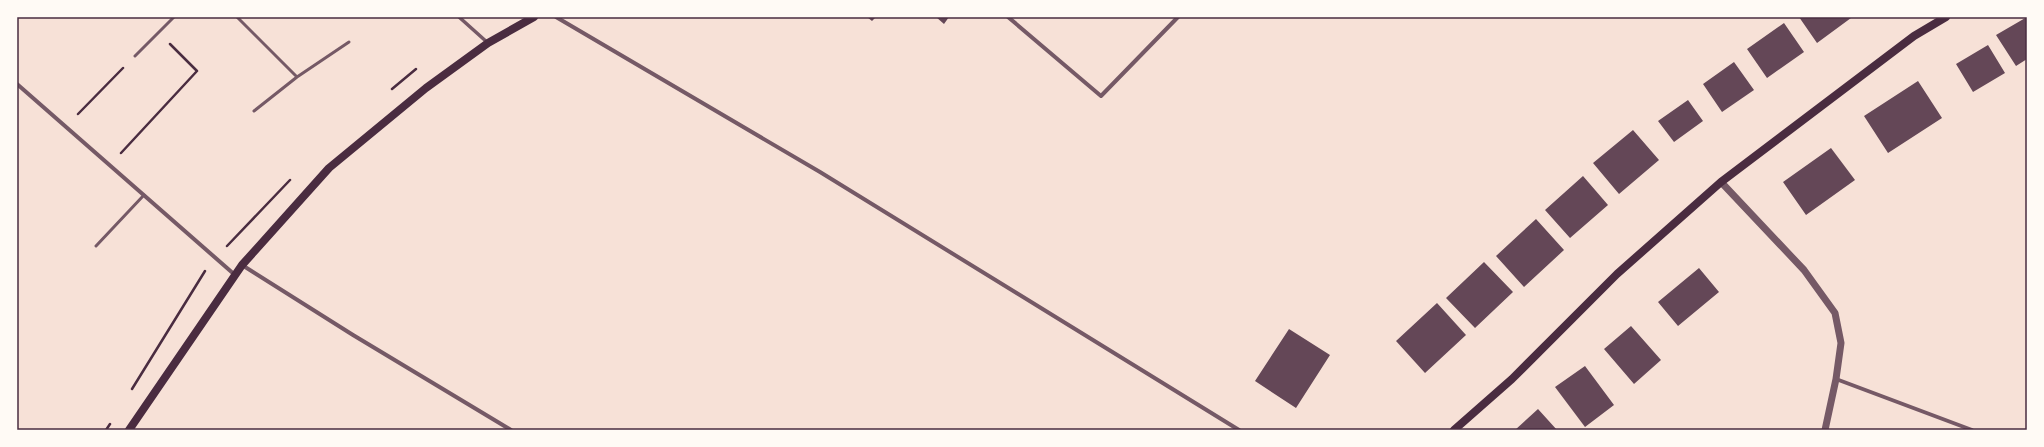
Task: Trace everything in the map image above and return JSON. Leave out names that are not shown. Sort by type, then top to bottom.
[{"type":"main road","points":[[129,430],[242,265],[329,168],[426,88],[488,43],[534,17]]},
{"type":"main road","points":[[1454,430],[1512,379],[1617,274],[1721,182],[1914,36],[1946,17]]},
{"type":"street","points":[[459,17],[488,43]]},
{"type":"street","points":[[556,17],[820,172],[1239,430]]},
{"type":"street","points":[[1008,17],[1101,96],[1178,17]]},
{"type":"street","points":[[17,84],[235,275]]},
{"type":"street","points":[[1721,182],[1804,270],[1835,313],[1841,343],[1836,379],[1825,430]]},
{"type":"street","points":[[242,265],[352,335],[511,430]]},
{"type":"street","points":[[1836,379],[1972,430]]},
{"type":"lane","points":[[135,56],[174,17]]},
{"type":"lane","points":[[237,17],[297,77]]},
{"type":"lane","points":[[254,111],[297,77],[349,42]]},
{"type":"lane","points":[[96,246],[144,195]]},
{"type":"path","points":[[109,165],[197,71],[158,33]]},
{"type":"path","points":[[66,127],[135,56]]},
{"type":"building","points":[[867,17],[876,17],[872,21]]},
{"type":"building","points":[[936,17],[949,17],[944,24]]},
{"type":"building","points":[[1799,17],[1850,17],[1851,18],[1817,43]]},
{"type":"building","points":[[2027,17],[2027,59],[2016,66],[1996,35]]},
{"type":"building","points":[[1784,23],[1804,52],[1767,78],[1747,49]]},
{"type":"building","points":[[1988,45],[2005,73],[1973,92],[1956,64]]},
{"type":"building","points":[[1734,62],[1754,90],[1722,112],[1703,84]]},
{"type":"building","points":[[1918,81],[1942,118],[1888,153],[1864,116]]},
{"type":"building","points":[[1688,100],[1703,121],[1674,142],[1658,121]]},
{"type":"building","points":[[1633,130],[1659,160],[1619,194],[1593,163]]},
{"type":"building","points":[[1831,148],[1855,180],[1806,215],[1783,182]]},
{"type":"building","points":[[1583,176],[1608,205],[1570,238],[1545,210]]},
{"type":"building","points":[[1536,219],[1564,250],[1524,287],[1496,256]]},
{"type":"building","points":[[1484,262],[1513,292],[1475,328],[1446,298]]},
{"type":"building","points":[[1699,268],[1719,292],[1678,326],[1658,302]]},
{"type":"building","points":[[1437,303],[1466,335],[1425,373],[1396,341]]},
{"type":"building","points":[[1631,326],[1661,360],[1634,384],[1604,349]]},
{"type":"building","points":[[1289,329],[1330,355],[1296,408],[1255,381]]},
{"type":"building","points":[[1585,366],[1614,405],[1585,427],[1555,387]]},
{"type":"building","points":[[1538,409],[1557,430],[1515,430]]}]
